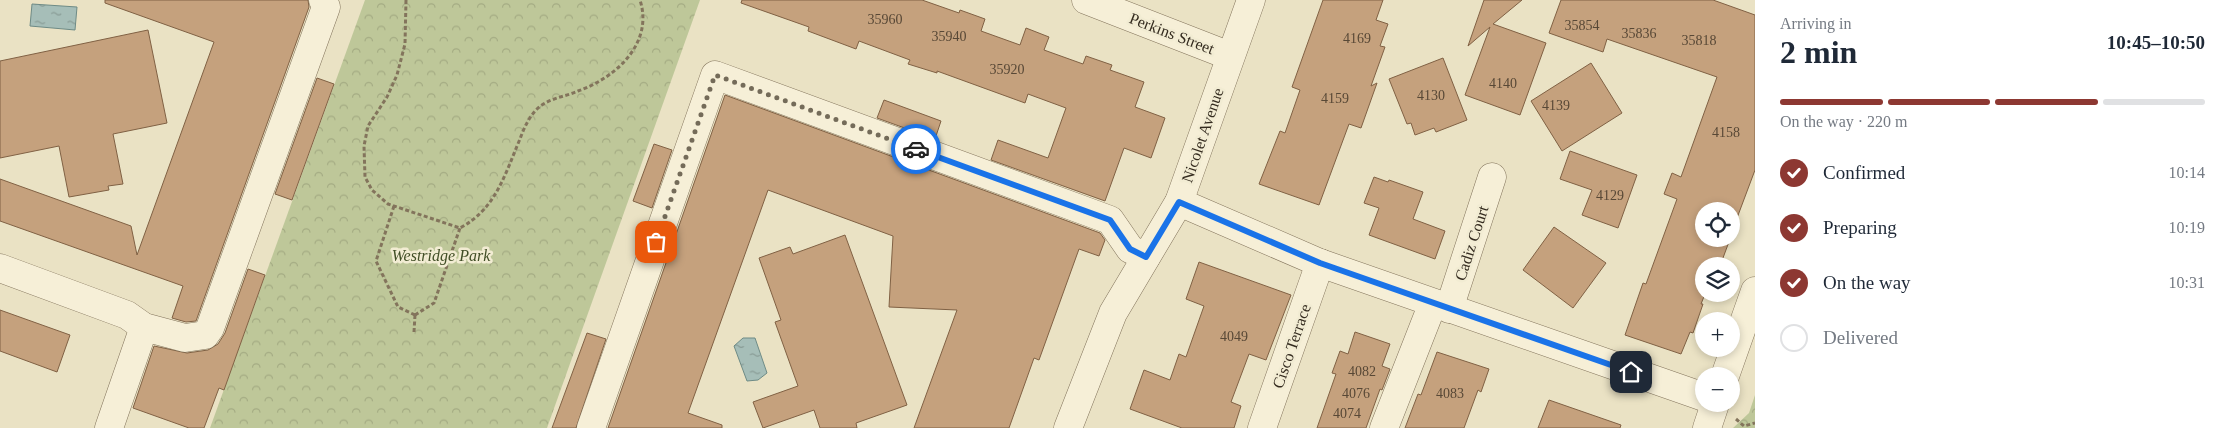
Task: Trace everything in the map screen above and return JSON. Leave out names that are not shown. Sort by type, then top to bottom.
[{"type":"street","points":[[0,268],[128,315],[144,328],[185,338],[205,335],[210,328],[326,7],[324,0]]},
{"type":"street","name":"Perkins Street","points":[[1086,0],[1230,56]]},
{"type":"street","name":"Nicolet Avenue","points":[[1068,428],[1114,314],[1179,202],[1251,0]]},
{"type":"street","points":[[591,428],[715,75],[1110,220],[1130,249],[1146,257]]},
{"type":"street","name":"Cadiz Court","points":[[1384,428],[1441,306],[1492,177]]},
{"type":"street","points":[[1179,202],[1320,263],[1695,394]]},
{"type":"street","name":"Cisco Terrace","points":[[1262,428],[1320,263]]},
{"type":"street","points":[[1728,367],[1755,291]]},
{"type":"street","points":[[109,428],[144,328]]},
{"type":"street","points":[[1707,428],[1712,412]]},
{"type":"path","points":[[406,0],[405,44],[397,76],[387,97],[368,126],[364,146],[365,176],[372,190],[388,204],[460,228]]},
{"type":"path","points":[[415,314],[434,303],[460,228],[478,216],[493,200],[504,181],[524,130],[537,108],[548,101],[578,92],[599,82],[626,61],[637,45],[639,38],[642,22],[640,0]]},
{"type":"path","points":[[394,206],[376,261],[398,306],[415,314]]},
{"type":"path","points":[[414,332],[415,314]]},
{"type":"green space","name":"Westridge Park","points":[[365,0],[700,0],[547,428],[210,428]]},
{"type":"green space","points":[[1755,395],[1755,428],[1733,428],[1749,413]]},
{"type":"water","points":[[32,4],[77,7],[75,30],[30,26]]},
{"type":"water","points":[[743,338],[755,338],[767,373],[758,380],[747,381],[734,346]]},
{"type":"building","points":[[105,0],[308,0],[309,7],[196,321],[186,322],[172,318],[183,286],[0,221],[0,179],[131,226],[137,255],[214,42],[105,3]]},
{"type":"building","points":[[742,0],[922,0],[959,13],[960,10],[985,19],[981,31],[1020,45],[1026,28],[1049,37],[1044,50],[1083,64],[1086,56],[1112,65],[1110,70],[1144,82],[1135,107],[1165,118],[1151,158],[1124,148],[1105,201],[991,160],[998,140],[1048,158],[1066,108],[1028,94],[1025,103],[937,71],[937,73],[908,64],[910,60],[859,41],[856,49],[808,31],[809,27],[741,3]]},
{"type":"building","points":[[1323,0],[1383,0],[1376,20],[1388,24],[1380,46],[1385,47],[1371,86],[1377,83],[1361,128],[1349,124],[1319,205],[1259,184],[1280,131],[1285,133],[1300,90],[1292,87]]},
{"type":"building","points":[[1484,0],[1522,0],[1493,24],[1546,43],[1520,115],[1465,95],[1490,27],[1468,46]]},
{"type":"building","points":[[1561,0],[1713,0],[1755,15],[1755,170],[1740,210],[1740,202],[1695,202],[1695,247],[1727,247],[1723,257],[1695,257],[1695,302],[1702,302],[1701,304],[1703,304],[1700,312],[1695,312],[1695,327],[1693,333],[1690,332],[1681,354],[1625,335],[1643,283],[1646,284],[1677,199],[1664,194],[1672,173],[1681,177],[1717,77],[1607,39],[1603,52],[1549,33]]},
{"type":"building","points":[[148,30],[167,123],[113,134],[123,184],[108,186],[109,190],[69,197],[59,146],[0,158],[0,61]]},
{"type":"building","points":[[1443,58],[1467,120],[1436,132],[1434,128],[1415,135],[1411,123],[1407,124],[1389,79]]},
{"type":"building","points":[[1591,63],[1622,113],[1562,151],[1531,101]]},
{"type":"building","points":[[317,78],[334,84],[292,200],[275,194]]},
{"type":"building","points":[[725,95],[1100,233],[1105,240],[1099,256],[1079,249],[1039,360],[1034,358],[1009,428],[914,428],[957,310],[889,307],[893,236],[768,190],[688,413],[722,425],[722,428],[608,428]]},
{"type":"building","points":[[884,100],[941,121],[935,139],[877,118]]},
{"type":"building","points":[[654,144],[672,150],[652,208],[633,201]]},
{"type":"building","points":[[1570,151],[1637,175],[1618,228],[1582,215],[1592,190],[1560,179]]},
{"type":"building","points":[[1374,177],[1388,182],[1389,180],[1423,192],[1413,219],[1445,231],[1435,259],[1369,235],[1379,208],[1364,203]]},
{"type":"building","points":[[1554,227],[1606,263],[1573,308],[1523,270]]},
{"type":"building","points":[[845,235],[907,405],[856,423],[857,428],[820,428],[814,410],[763,428],[753,402],[798,386],[775,322],[781,320],[759,258],[790,247],[793,254]]},
{"type":"building","points":[[1199,262],[1291,295],[1266,360],[1249,354],[1231,402],[1241,406],[1234,428],[1182,428],[1130,409],[1144,370],[1170,380],[1179,354],[1186,357],[1204,306],[1186,299]]},
{"type":"building","points":[[248,269],[265,275],[224,390],[219,388],[204,428],[189,428],[133,408],[154,346],[187,353],[208,350],[218,344],[225,333]]},
{"type":"building","points":[[0,310],[70,335],[57,372],[0,351]]},
{"type":"building","points":[[1355,332],[1390,344],[1382,366],[1390,369],[1382,390],[1380,389],[1366,428],[1317,428],[1336,374],[1332,373],[1340,351],[1348,354]]},
{"type":"building","points":[[587,333],[606,339],[576,428],[552,428]]},
{"type":"building","points":[[1437,352],[1489,369],[1481,392],[1478,390],[1464,428],[1405,428],[1418,394],[1421,395]]},
{"type":"building","points":[[1549,400],[1621,425],[1620,428],[1538,428]]},
{"type":"way so far","points":[[656,242],[715,75],[916,149]]},
{"type":"route","points":[[916,149],[1110,220],[1130,249],[1146,257],[1179,202],[1320,263],[1631,372]]}]
